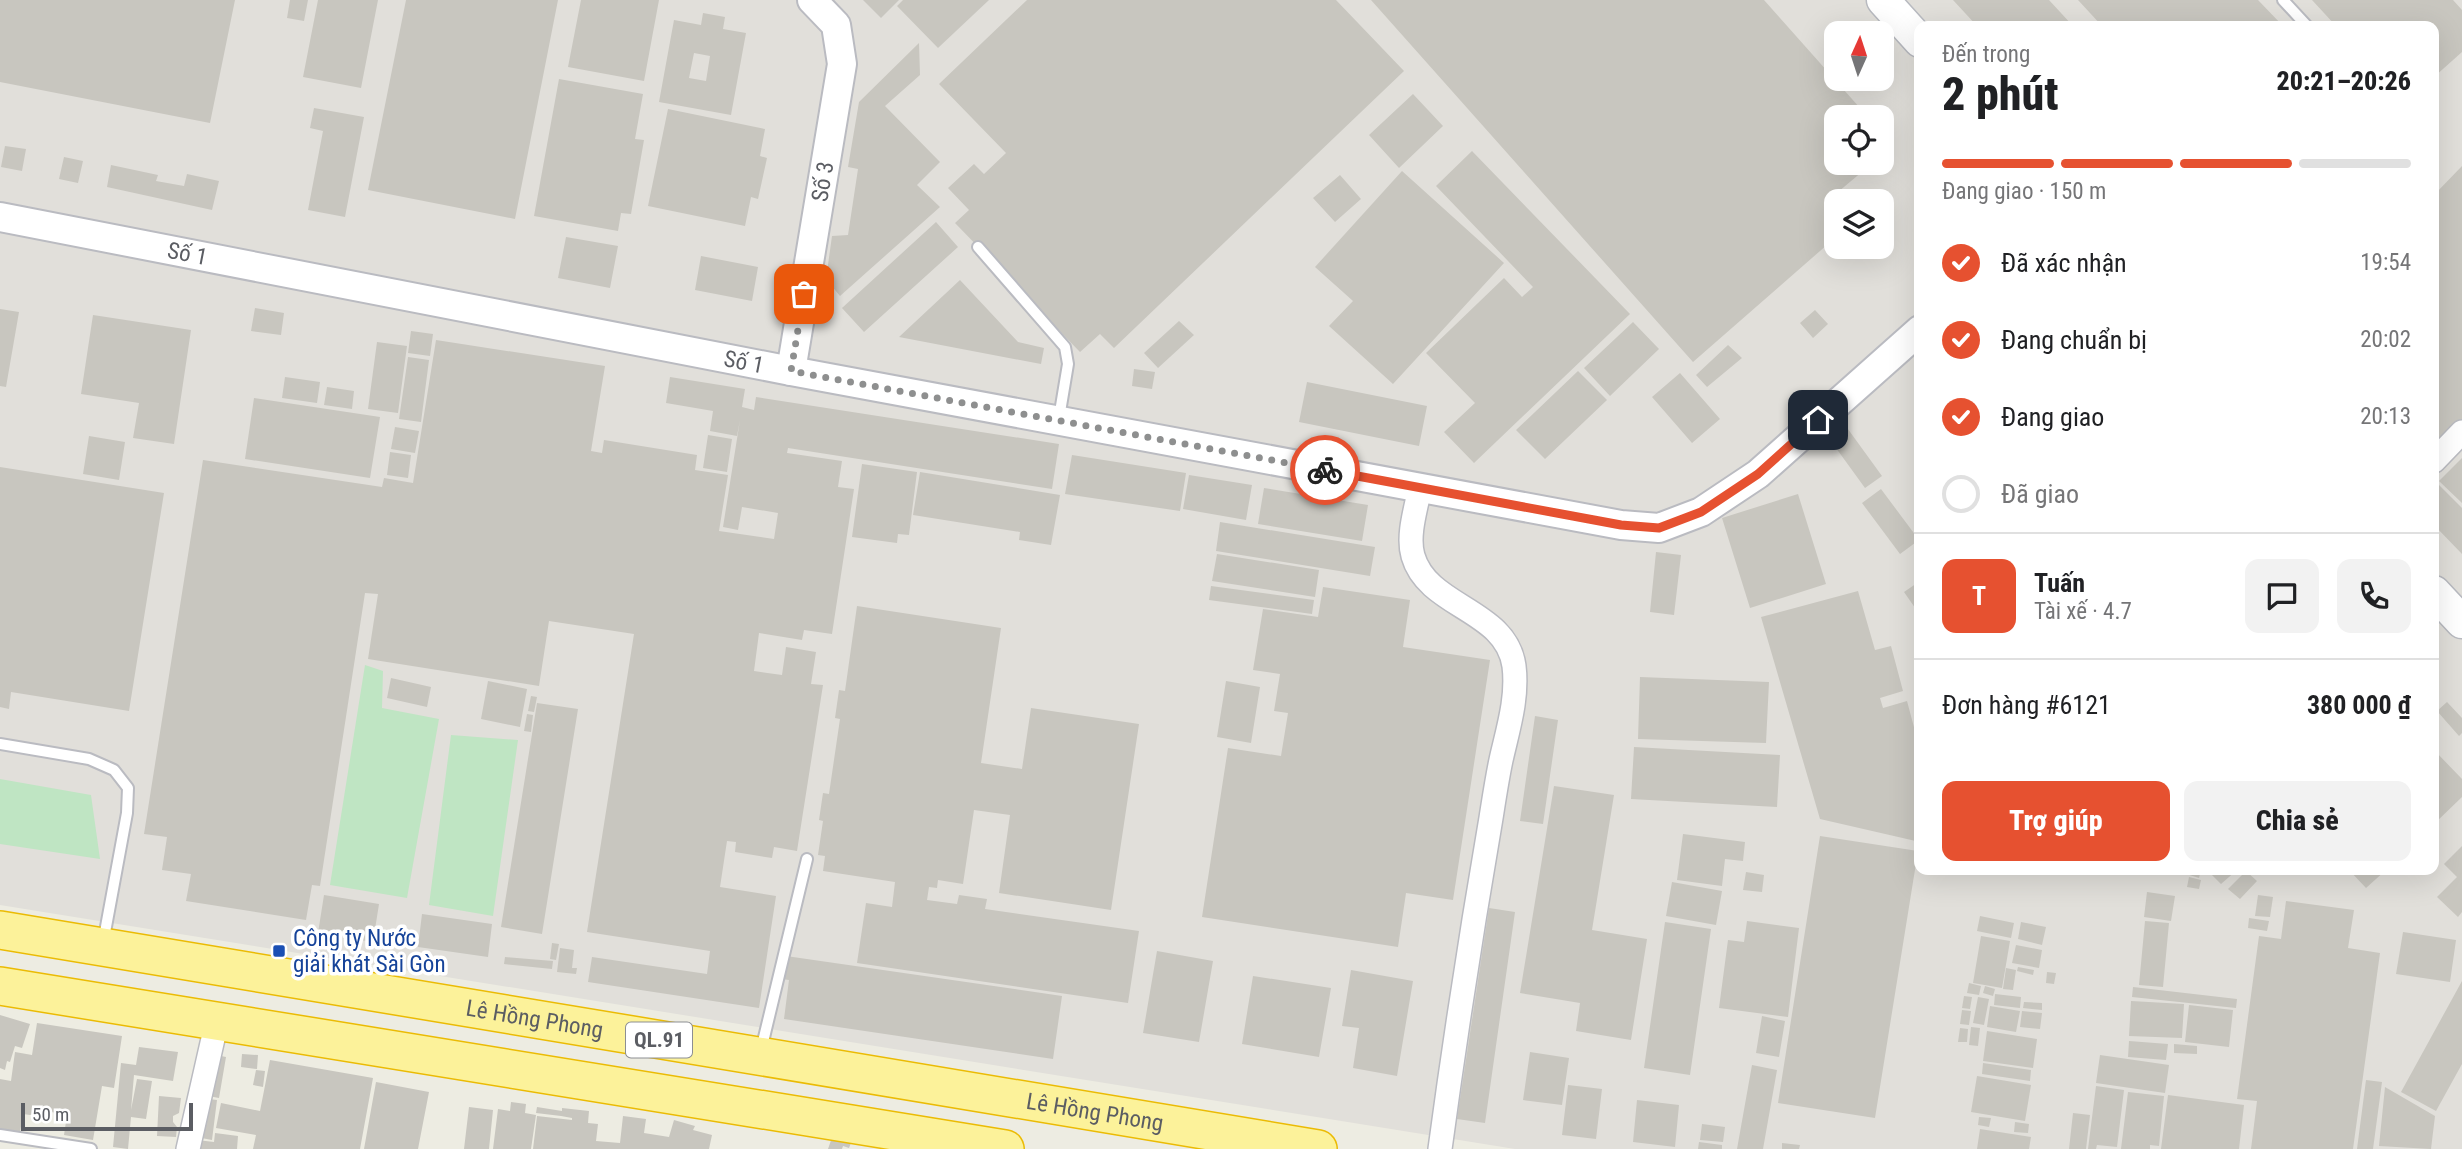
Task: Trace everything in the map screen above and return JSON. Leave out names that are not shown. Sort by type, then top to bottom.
[{"type":"highway","name":"Lê Hồng Phong","points":[[0,930],[1318,1149]]},
{"type":"highway","name":"QL.91","points":[[0,986],[1005,1149]]},
{"type":"main road","points":[[1883,0],[1914,34]]},
{"type":"main road","points":[[2439,597],[2462,622]]},
{"type":"street","name":"Số 3","points":[[791,371],[842,64],[836,25],[812,0]]},
{"type":"street","name":"Số 1","points":[[0,217],[791,371],[1621,525],[1659,528],[1701,512],[1758,474],[1914,335]]},
{"type":"street","points":[[2439,456],[2462,432]]},
{"type":"street","points":[[1420,488],[1412,531],[1412,555],[1421,573],[1448,599],[1485,620],[1505,640],[1514,665],[1513,710],[1501,761],[1466,964],[1440,1149]]},
{"type":"street","points":[[188,1149],[217,1021]]},
{"type":"lane","points":[[2283,0],[2302,21]]},
{"type":"lane","points":[[978,247],[1065,347],[1068,363],[1058,421]]},
{"type":"lane","points":[[0,744],[89,759],[114,770],[128,788],[127,813],[102,947]]},
{"type":"lane","points":[[760,1057],[807,859]]},
{"type":"lane","points":[[0,1135],[91,1149]]},
{"type":"shaded area","points":[[0,0],[2462,0],[2462,1149],[1515,1149],[0,905]]},
{"type":"green space","points":[[365,665],[383,671],[382,708],[439,719],[407,898],[330,885]]},
{"type":"green space","points":[[451,735],[518,740],[493,916],[429,905]]},
{"type":"green space","points":[[0,779],[91,795],[100,859],[0,844]]},
{"type":"building","points":[[0,0],[235,0],[210,123],[0,82]]},
{"type":"building","points":[[290,0],[308,0],[304,21],[287,18]]},
{"type":"building","points":[[318,0],[378,0],[361,88],[303,77]]},
{"type":"building","points":[[406,0],[558,0],[515,219],[368,190]]},
{"type":"building","points":[[581,0],[659,0],[644,81],[568,67]]},
{"type":"building","points":[[863,0],[899,0],[881,18]]},
{"type":"building","points":[[903,0],[989,0],[938,48],[897,6]]},
{"type":"building","points":[[1027,0],[1336,0],[1404,71],[1114,348],[1100,334],[1080,352],[955,223],[969,210],[948,188],[974,164],[984,174],[1006,153],[939,84]]},
{"type":"building","points":[[1371,0],[1764,0],[1824,68],[1824,91],[1845,91],[1857,105],[1824,105],[1824,175],[1858,175],[1842,189],[1824,189],[1824,247],[1693,362]]},
{"type":"building","points":[[1953,0],[2049,0],[2068,21],[1972,21]]},
{"type":"building","points":[[2078,0],[2258,0],[2278,21],[2097,21]]},
{"type":"building","points":[[2312,0],[2453,0],[2462,10],[2462,52],[2439,73],[2439,21],[2331,21]]},
{"type":"building","points":[[703,13],[725,17],[723,29],[746,33],[731,115],[659,102],[674,20],[701,25]],"holes":[[[694,53],[710,56],[706,81],[689,78]]]},
{"type":"building","points":[[919,43],[920,75],[885,106],[940,162],[917,185],[940,207],[840,296],[826,279],[832,236],[848,235],[858,169],[848,167],[859,102]]},
{"type":"building","points":[[559,79],[643,94],[635,139],[644,140],[631,214],[621,213],[618,231],[534,216]]},
{"type":"building","points":[[1413,94],[1443,126],[1399,168],[1369,135]]},
{"type":"building","points":[[314,108],[364,117],[345,217],[308,210],[323,131],[310,128]]},
{"type":"building","points":[[668,109],[765,129],[760,156],[767,158],[758,199],[751,197],[745,226],[648,206]]},
{"type":"building","points":[[5,146],[26,149],[22,171],[1,167]]},
{"type":"building","points":[[1472,151],[1630,314],[1474,463],[1444,432],[1475,403],[1426,353],[1504,278],[1522,297],[1533,287],[1436,186]]},
{"type":"building","points":[[64,157],[83,161],[78,183],[59,179]]},
{"type":"building","points":[[111,165],[158,175],[156,181],[184,186],[187,174],[219,181],[212,210],[107,187]]},
{"type":"building","points":[[2462,166],[2462,423],[2439,448],[2439,190]]},
{"type":"building","points":[[1402,171],[1504,263],[1393,384],[1329,326],[1353,301],[1315,267]]},
{"type":"building","points":[[1340,175],[1361,199],[1335,222],[1313,198]]},
{"type":"building","points":[[936,222],[958,247],[864,332],[842,308]]},
{"type":"building","points":[[566,237],[618,246],[610,288],[558,278]]},
{"type":"building","points":[[701,256],[758,267],[752,301],[695,290]]},
{"type":"building","points":[[960,280],[1018,342],[1044,348],[1041,364],[899,337]]},
{"type":"building","points":[[255,308],[284,313],[281,335],[251,331]]},
{"type":"building","points":[[0,309],[19,312],[6,387],[0,386]]},
{"type":"building","points":[[1815,310],[1828,324],[1813,338],[1800,323]]},
{"type":"building","points":[[93,315],[191,330],[174,444],[133,438],[139,403],[81,394]]},
{"type":"building","points":[[1179,321],[1194,335],[1158,368],[1144,353]]},
{"type":"building","points":[[1633,322],[1659,349],[1610,396],[1584,368]]},
{"type":"building","points":[[411,331],[433,334],[430,356],[408,353]]},
{"type":"building","points":[[436,340],[605,366],[591,451],[602,453],[604,440],[697,455],[695,470],[728,475],[719,531],[774,539],[778,513],[742,507],[738,530],[723,527],[740,420],[737,436],[710,431],[713,411],[666,403],[670,377],[745,389],[742,407],[754,410],[756,397],[1059,444],[1052,489],[788,448],[787,453],[842,461],[838,487],[854,489],[832,634],[804,630],[802,640],[759,633],[754,671],[782,675],[786,647],[816,652],[811,684],[823,685],[797,851],[774,847],[772,858],[735,852],[736,842],[727,841],[720,887],[776,896],[759,1008],[588,982],[592,957],[707,974],[710,951],[587,932],[634,634],[549,621],[539,686],[368,659],[378,594],[365,593],[320,886],[312,885],[306,920],[186,901],[191,874],[162,870],[167,837],[144,834],[203,460],[382,487],[384,478],[413,483]]},
{"type":"building","points":[[377,342],[407,346],[398,413],[368,409]]},
{"type":"building","points":[[1728,345],[1742,358],[1707,387],[1696,375]]},
{"type":"building","points":[[408,357],[429,360],[421,422],[399,419]]},
{"type":"building","points":[[1134,369],[1155,372],[1152,389],[1132,386]]},
{"type":"building","points":[[1578,371],[1607,400],[1545,459],[1516,430]]},
{"type":"building","points":[[1680,373],[1720,419],[1692,443],[1652,397]]},
{"type":"building","points":[[285,377],[320,382],[317,403],[282,398]]},
{"type":"building","points":[[1307,382],[1427,406],[1419,446],[1299,422]]},
{"type":"building","points":[[327,387],[354,391],[352,409],[324,405]]},
{"type":"building","points":[[254,398],[380,417],[370,478],[245,459]]},
{"type":"building","points":[[1845,425],[1882,476],[1865,488],[1828,437]]},
{"type":"building","points":[[395,427],[419,431],[415,453],[391,449]]},
{"type":"building","points":[[708,435],[732,439],[727,472],[703,468]]},
{"type":"building","points":[[89,436],[125,442],[119,480],[83,474]]},
{"type":"building","points":[[390,452],[411,455],[408,478],[387,475]]},
{"type":"building","points":[[1072,455],[1186,473],[1180,511],[1065,494]]},
{"type":"building","points":[[2462,458],[2462,503],[2439,481]]},
{"type":"building","points":[[862,464],[917,472],[909,535],[898,534],[897,543],[852,537]]},
{"type":"building","points":[[0,467],[164,493],[129,711],[11,692],[9,709],[0,707]]},
{"type":"building","points":[[920,472],[1060,495],[1051,545],[1019,540],[1020,532],[913,515]]},
{"type":"building","points":[[1189,475],[1252,485],[1246,520],[1183,509]]},
{"type":"building","points":[[2439,485],[2462,508],[2462,554],[2439,530]]},
{"type":"building","points":[[1264,488],[1368,505],[1362,541],[1258,524]]},
{"type":"building","points":[[1881,489],[1914,533],[1914,544],[1900,554],[1862,503]]},
{"type":"building","points":[[1798,494],[1826,584],[1750,608],[1722,518]]},
{"type":"building","points":[[1220,522],[1375,547],[1370,576],[1216,551]]},
{"type":"building","points":[[1656,552],[1681,555],[1674,615],[1650,612]]},
{"type":"building","points":[[1217,554],[1319,570],[1315,597],[1212,581]]},
{"type":"building","points":[[1914,585],[1914,606],[1904,592]]},
{"type":"building","points":[[1211,586],[1314,600],[1312,614],[1209,600]]},
{"type":"building","points":[[1323,587],[1410,600],[1403,647],[1490,660],[1453,900],[1406,893],[1398,947],[1202,917],[1228,748],[1281,756],[1288,713],[1274,711],[1280,674],[1253,670],[1263,609],[1318,617]]},
{"type":"building","points":[[1858,591],[1875,650],[1891,646],[1903,691],[1880,698],[1883,708],[1907,701],[1914,727],[1914,841],[1820,819],[1761,617]]},
{"type":"building","points":[[857,606],[1001,628],[981,763],[1022,769],[1031,708],[1139,724],[1111,910],[999,893],[1010,815],[974,810],[963,884],[938,880],[937,888],[929,887],[927,900],[957,904],[959,895],[987,899],[985,909],[1139,931],[1128,1003],[857,963],[866,903],[892,907],[895,882],[823,871],[825,856],[818,855],[823,821],[819,820],[823,793],[829,794],[840,719],[835,718],[839,690],[845,691]]},
{"type":"building","points":[[1640,677],[1769,682],[1766,743],[1638,739]]},
{"type":"building","points":[[391,678],[431,687],[427,707],[387,698]]},
{"type":"building","points":[[488,681],[527,689],[520,727],[481,719]]},
{"type":"building","points":[[1226,681],[1260,687],[1251,743],[1217,737]]},
{"type":"building","points":[[531,696],[537,697],[534,712],[528,711]]},
{"type":"building","points":[[2447,702],[2462,718],[2462,733],[2459,736],[2439,713],[2439,709]]},
{"type":"building","points":[[537,703],[578,709],[542,934],[501,927]]},
{"type":"building","points":[[527,714],[533,715],[531,732],[524,731]]},
{"type":"building","points":[[1535,716],[1558,720],[1543,824],[1520,821]]},
{"type":"building","points":[[1634,747],[1780,755],[1777,807],[1631,799]]},
{"type":"building","points":[[2439,755],[2462,779],[2462,797],[2439,819]]},
{"type":"building","points":[[1554,786],[1614,795],[1592,930],[1647,939],[1631,1040],[1576,1031],[1580,1003],[1520,993]]},
{"type":"building","points":[[1683,834],[1745,842],[1743,861],[1725,859],[1722,886],[1677,880]]},
{"type":"building","points":[[1820,836],[1914,850],[1914,875],[1875,1118],[1778,1103]]},
{"type":"building","points":[[2462,846],[2462,912],[2458,917],[2437,897],[2457,877],[2444,864]]},
{"type":"building","points":[[1746,872],[1764,875],[1762,892],[1743,890]]},
{"type":"building","points":[[2212,875],[2231,875],[2221,884]]},
{"type":"building","points":[[2242,875],[2250,875],[2257,881],[2240,899],[2228,889]]},
{"type":"building","points":[[2354,875],[2380,875],[2366,888]]},
{"type":"building","points":[[2189,877],[2201,880],[2199,889],[2187,887]]},
{"type":"building","points":[[1672,882],[1722,891],[1716,925],[1666,916]]},
{"type":"building","points":[[2147,892],[2175,896],[2171,921],[2144,917]]},
{"type":"building","points":[[324,895],[379,904],[373,942],[318,933]]},
{"type":"building","points":[[2258,895],[2273,897],[2270,917],[2255,916]]},
{"type":"building","points":[[2286,901],[2354,910],[2348,948],[2380,953],[2353,1149],[2251,1149],[2257,1101],[2237,1099],[2259,936],[2281,939]]},
{"type":"building","points":[[1489,908],[1515,912],[1485,1123],[1457,1119]]},
{"type":"building","points":[[422,914],[492,924],[488,957],[418,947]]},
{"type":"building","points":[[1980,916],[2014,923],[2011,938],[1977,931]]},
{"type":"building","points":[[2249,918],[2269,921],[2267,931],[2248,928]]},
{"type":"building","points":[[1747,921],[1799,928],[1788,1017],[1719,1008],[1728,940],[1744,942]]},
{"type":"building","points":[[2145,921],[2169,923],[2163,987],[2139,985]]},
{"type":"building","points":[[1665,922],[1711,929],[1690,1075],[1644,1068]]},
{"type":"building","points":[[2021,922],[2046,927],[2042,945],[2018,939]]},
{"type":"building","points":[[2403,932],[2456,940],[2450,982],[2396,974]]},
{"type":"building","points":[[1981,936],[2010,941],[2002,988],[1973,983]]},
{"type":"building","points":[[552,943],[559,944],[556,960],[550,959]]},
{"type":"building","points":[[2016,945],[2042,950],[2039,968],[2012,963]]},
{"type":"building","points":[[560,948],[574,950],[572,968],[577,968],[576,974],[557,972]]},
{"type":"building","points":[[1157,951],[1213,961],[1199,1042],[1143,1033]]},
{"type":"building","points":[[786,956],[1062,996],[1053,1059],[784,1019],[789,980],[782,979]]},
{"type":"building","points":[[505,957],[553,961],[552,969],[504,964]]},
{"type":"building","points":[[2018,967],[2034,970],[2033,975],[2017,971]]},
{"type":"building","points":[[2006,968],[2016,970],[2013,990],[2003,989]]},
{"type":"building","points":[[1351,970],[1413,981],[1397,1076],[1353,1068],[1359,1028],[1342,1026]]},
{"type":"building","points":[[2047,972],[2056,973],[2054,984],[2046,983]]},
{"type":"building","points":[[1253,976],[1331,988],[1319,1057],[1242,1044]]},
{"type":"building","points":[[2462,981],[2462,1064],[2436,1111],[2401,1092]]},
{"type":"building","points":[[1969,983],[1981,986],[1979,995],[1967,993]]},
{"type":"building","points":[[1985,986],[1995,989],[1993,996],[1983,993]]},
{"type":"building","points":[[2133,987],[2237,999],[2236,1008],[2132,997]]},
{"type":"building","points":[[1995,994],[2021,997],[2020,1008],[1994,1005]]},
{"type":"building","points":[[1964,996],[1972,997],[1970,1009],[1962,1008]]},
{"type":"building","points":[[1978,997],[1989,999],[1984,1025],[1973,1023]]},
{"type":"building","points":[[2131,1001],[2184,1004],[2182,1038],[2129,1036]]},
{"type":"building","points":[[2024,1002],[2042,1003],[2042,1010],[2023,1008]]},
{"type":"building","points":[[2189,1005],[2233,1010],[2229,1047],[2185,1042]]},
{"type":"building","points":[[1990,1006],[2020,1011],[2016,1032],[1987,1027]]},
{"type":"building","points":[[1962,1010],[1971,1011],[1969,1025],[1960,1024]]},
{"type":"building","points":[[2022,1011],[2042,1013],[2040,1029],[2020,1027]]},
{"type":"building","points":[[0,1015],[30,1024],[22,1048],[15,1046],[5,1070],[0,1068]]},
{"type":"building","points":[[1762,1016],[1785,1021],[1779,1057],[1756,1053]]},
{"type":"building","points":[[37,1023],[122,1036],[114,1088],[102,1086],[93,1140],[64,1135],[67,1115],[51,1112],[51,1118],[23,1114],[20,1133],[0,1130],[0,1079],[11,1081],[15,1052],[32,1055]]},
{"type":"building","points":[[1971,1027],[1980,1028],[1978,1046],[1969,1045]]},
{"type":"building","points":[[1960,1028],[1968,1029],[1967,1042],[1958,1042]]},
{"type":"building","points":[[1987,1031],[2037,1039],[2033,1068],[1983,1061]]},
{"type":"building","points":[[2129,1041],[2168,1044],[2166,1060],[2128,1057]]},
{"type":"building","points":[[2174,1044],[2197,1046],[2197,1054],[2174,1053]]},
{"type":"building","points":[[139,1047],[178,1052],[173,1081],[134,1075],[131,1110],[137,1079],[152,1081],[146,1119],[131,1117],[128,1149],[113,1147],[121,1063],[136,1065]]},
{"type":"building","points":[[1530,1052],[1569,1058],[1562,1105],[1523,1100]]},
{"type":"building","points":[[211,1054],[226,1057],[219,1098],[203,1095]]},
{"type":"building","points":[[242,1054],[258,1055],[257,1069],[241,1067]]},
{"type":"building","points":[[2100,1055],[2169,1065],[2165,1093],[2096,1083]]},
{"type":"building","points":[[270,1060],[373,1078],[360,1149],[253,1149],[256,1135],[216,1128],[221,1103],[260,1111]]},
{"type":"building","points":[[1983,1063],[2031,1070],[2030,1081],[1982,1074]]},
{"type":"building","points":[[1752,1065],[1777,1070],[1763,1149],[1737,1149]]},
{"type":"building","points":[[256,1070],[265,1071],[263,1087],[253,1085]]},
{"type":"building","points":[[1977,1076],[2031,1085],[2025,1121],[1971,1112]]},
{"type":"building","points":[[2366,1080],[2382,1082],[2373,1149],[2357,1149]]},
{"type":"building","points":[[376,1082],[429,1092],[418,1149],[364,1149]]},
{"type":"building","points":[[1568,1085],[1602,1089],[1596,1139],[1562,1135]]},
{"type":"building","points":[[2096,1086],[2124,1090],[2117,1147],[2097,1145],[2096,1149],[2088,1149]]},
{"type":"building","points":[[2385,1087],[2435,1116],[2431,1149],[2379,1146]]},
{"type":"building","points":[[2128,1092],[2164,1096],[2159,1146],[2150,1145],[2150,1149],[2121,1149]]},
{"type":"building","points":[[2168,1095],[2244,1105],[2239,1149],[2161,1149]]},
{"type":"building","points":[[159,1096],[181,1098],[179,1113],[173,1116],[177,1127],[176,1137],[157,1136]]},
{"type":"building","points":[[201,1098],[217,1100],[212,1140],[196,1137]]},
{"type":"building","points":[[1637,1100],[1679,1105],[1675,1147],[1633,1142]]},
{"type":"building","points":[[511,1102],[526,1104],[525,1113],[536,1115],[531,1149],[493,1149],[498,1109],[510,1111]]},
{"type":"building","points":[[469,1107],[493,1110],[489,1149],[464,1149]]},
{"type":"building","points":[[537,1107],[589,1111],[588,1123],[598,1124],[596,1141],[620,1143],[623,1116],[646,1119],[644,1133],[669,1137],[674,1120],[695,1126],[693,1130],[712,1135],[709,1149],[533,1149],[537,1116],[572,1120],[536,1113]]},
{"type":"building","points":[[2073,1113],[2090,1115],[2086,1149],[2069,1149]]},
{"type":"building","points":[[1979,1117],[1991,1118],[1989,1127],[1978,1125]]},
{"type":"building","points":[[2015,1122],[2029,1124],[2028,1133],[2014,1132]]},
{"type":"building","points":[[837,1123],[856,1130],[849,1148],[843,1146],[842,1149],[828,1149]]},
{"type":"building","points":[[1702,1124],[1725,1127],[1723,1142],[1700,1140]]},
{"type":"building","points":[[1980,1129],[2031,1137],[2029,1149],[1977,1149]]},
{"type":"building","points":[[215,1133],[238,1136],[237,1149],[196,1149],[197,1140],[214,1142]]},
{"type":"building","points":[[1699,1142],[1722,1145],[1722,1149],[1698,1149]]},
{"type":"building","points":[[1782,1143],[1800,1145],[1799,1149],[1782,1149]]},
{"type":"way so far","points":[[804,294],[791,371],[1325,470]]},
{"type":"place","name":"Công ty Nước giải khát Sài Gòn","points":[[279,951]]},
{"type":"route","points":[[1325,470],[1621,525],[1659,528],[1701,512],[1758,474],[1818,420]]}]
